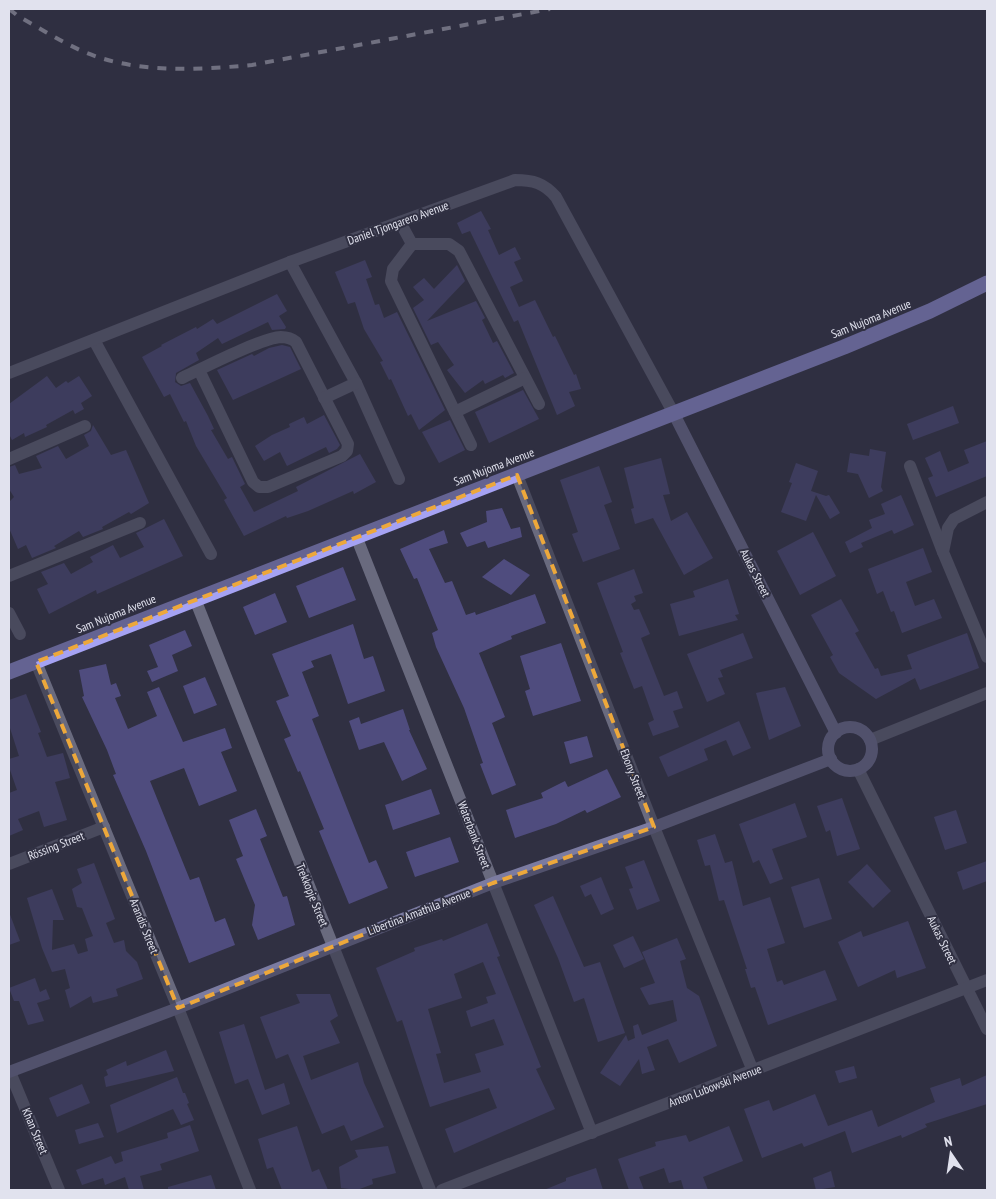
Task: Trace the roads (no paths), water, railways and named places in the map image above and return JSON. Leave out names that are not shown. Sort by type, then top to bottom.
[{"type":"highway","name":"Sam Nujoma Avenue","points":[[9,672],[844,347],[930,311],[987,283]]},
{"type":"street","name":"Daniel Tjongarero Avenue","points":[[9,373],[290,262],[515,180],[532,180],[546,186],[556,197],[673,412]]},
{"type":"street","points":[[400,222],[412,244]]},
{"type":"street","points":[[412,244],[449,244],[459,251],[539,404]]},
{"type":"street","points":[[412,244],[393,269],[392,282],[471,445]]},
{"type":"street","points":[[290,262],[356,383],[399,479]]},
{"type":"street","points":[[182,378],[199,370],[276,338],[291,338],[296,342],[348,444],[347,451],[342,456],[268,487],[259,487],[253,482],[199,370]]},
{"type":"street","points":[[94,340],[211,554]]},
{"type":"street","points":[[454,412],[525,378]]},
{"type":"street","points":[[324,398],[356,383]]},
{"type":"street","name":"Aukas Street","points":[[673,412],[836,733]]},
{"type":"street","points":[[9,459],[85,426]]},
{"type":"street","points":[[910,466],[943,552],[987,657]]},
{"type":"street","name":"Ebony Street","points":[[517,475],[654,827],[753,1071]]},
{"type":"street","points":[[943,552],[948,528],[954,519],[987,502]]},
{"type":"street","points":[[9,576],[140,523]]},
{"type":"street","name":"Waterbank Street","points":[[356,536],[592,1133]]},
{"type":"street","name":"Trekkopje Street","points":[[195,599],[430,1190]]},
{"type":"street","points":[[9,613],[20,634]]},
{"type":"street","name":"Arandis Street","points":[[36,662],[178,1008],[250,1190]]},
{"type":"street","points":[[870,740],[987,693]]},
{"type":"street","points":[[846,728],[853,728],[860,730],[870,740],[872,754],[864,766],[858,770],[844,770],[837,767],[831,759],[828,748],[830,741],[836,733],[846,728]]},
{"type":"street","name":"Libertina Amathila Avenue","points":[[9,1072],[178,1008],[493,883],[654,827],[831,759]]},
{"type":"street","name":"Aukas Street","points":[[858,770],[987,1029]]},
{"type":"street","name":"Rössing Street","points":[[9,864],[104,827]]},
{"type":"street","name":"Anton Lubowski Avenue","points":[[442,1190],[987,980]]},
{"type":"street","name":"Khan Street","points":[[9,1072],[59,1190]]},
{"type":"railway","points":[[9,9],[66,43],[102,58],[144,67],[188,69],[252,65],[550,9]]}]
